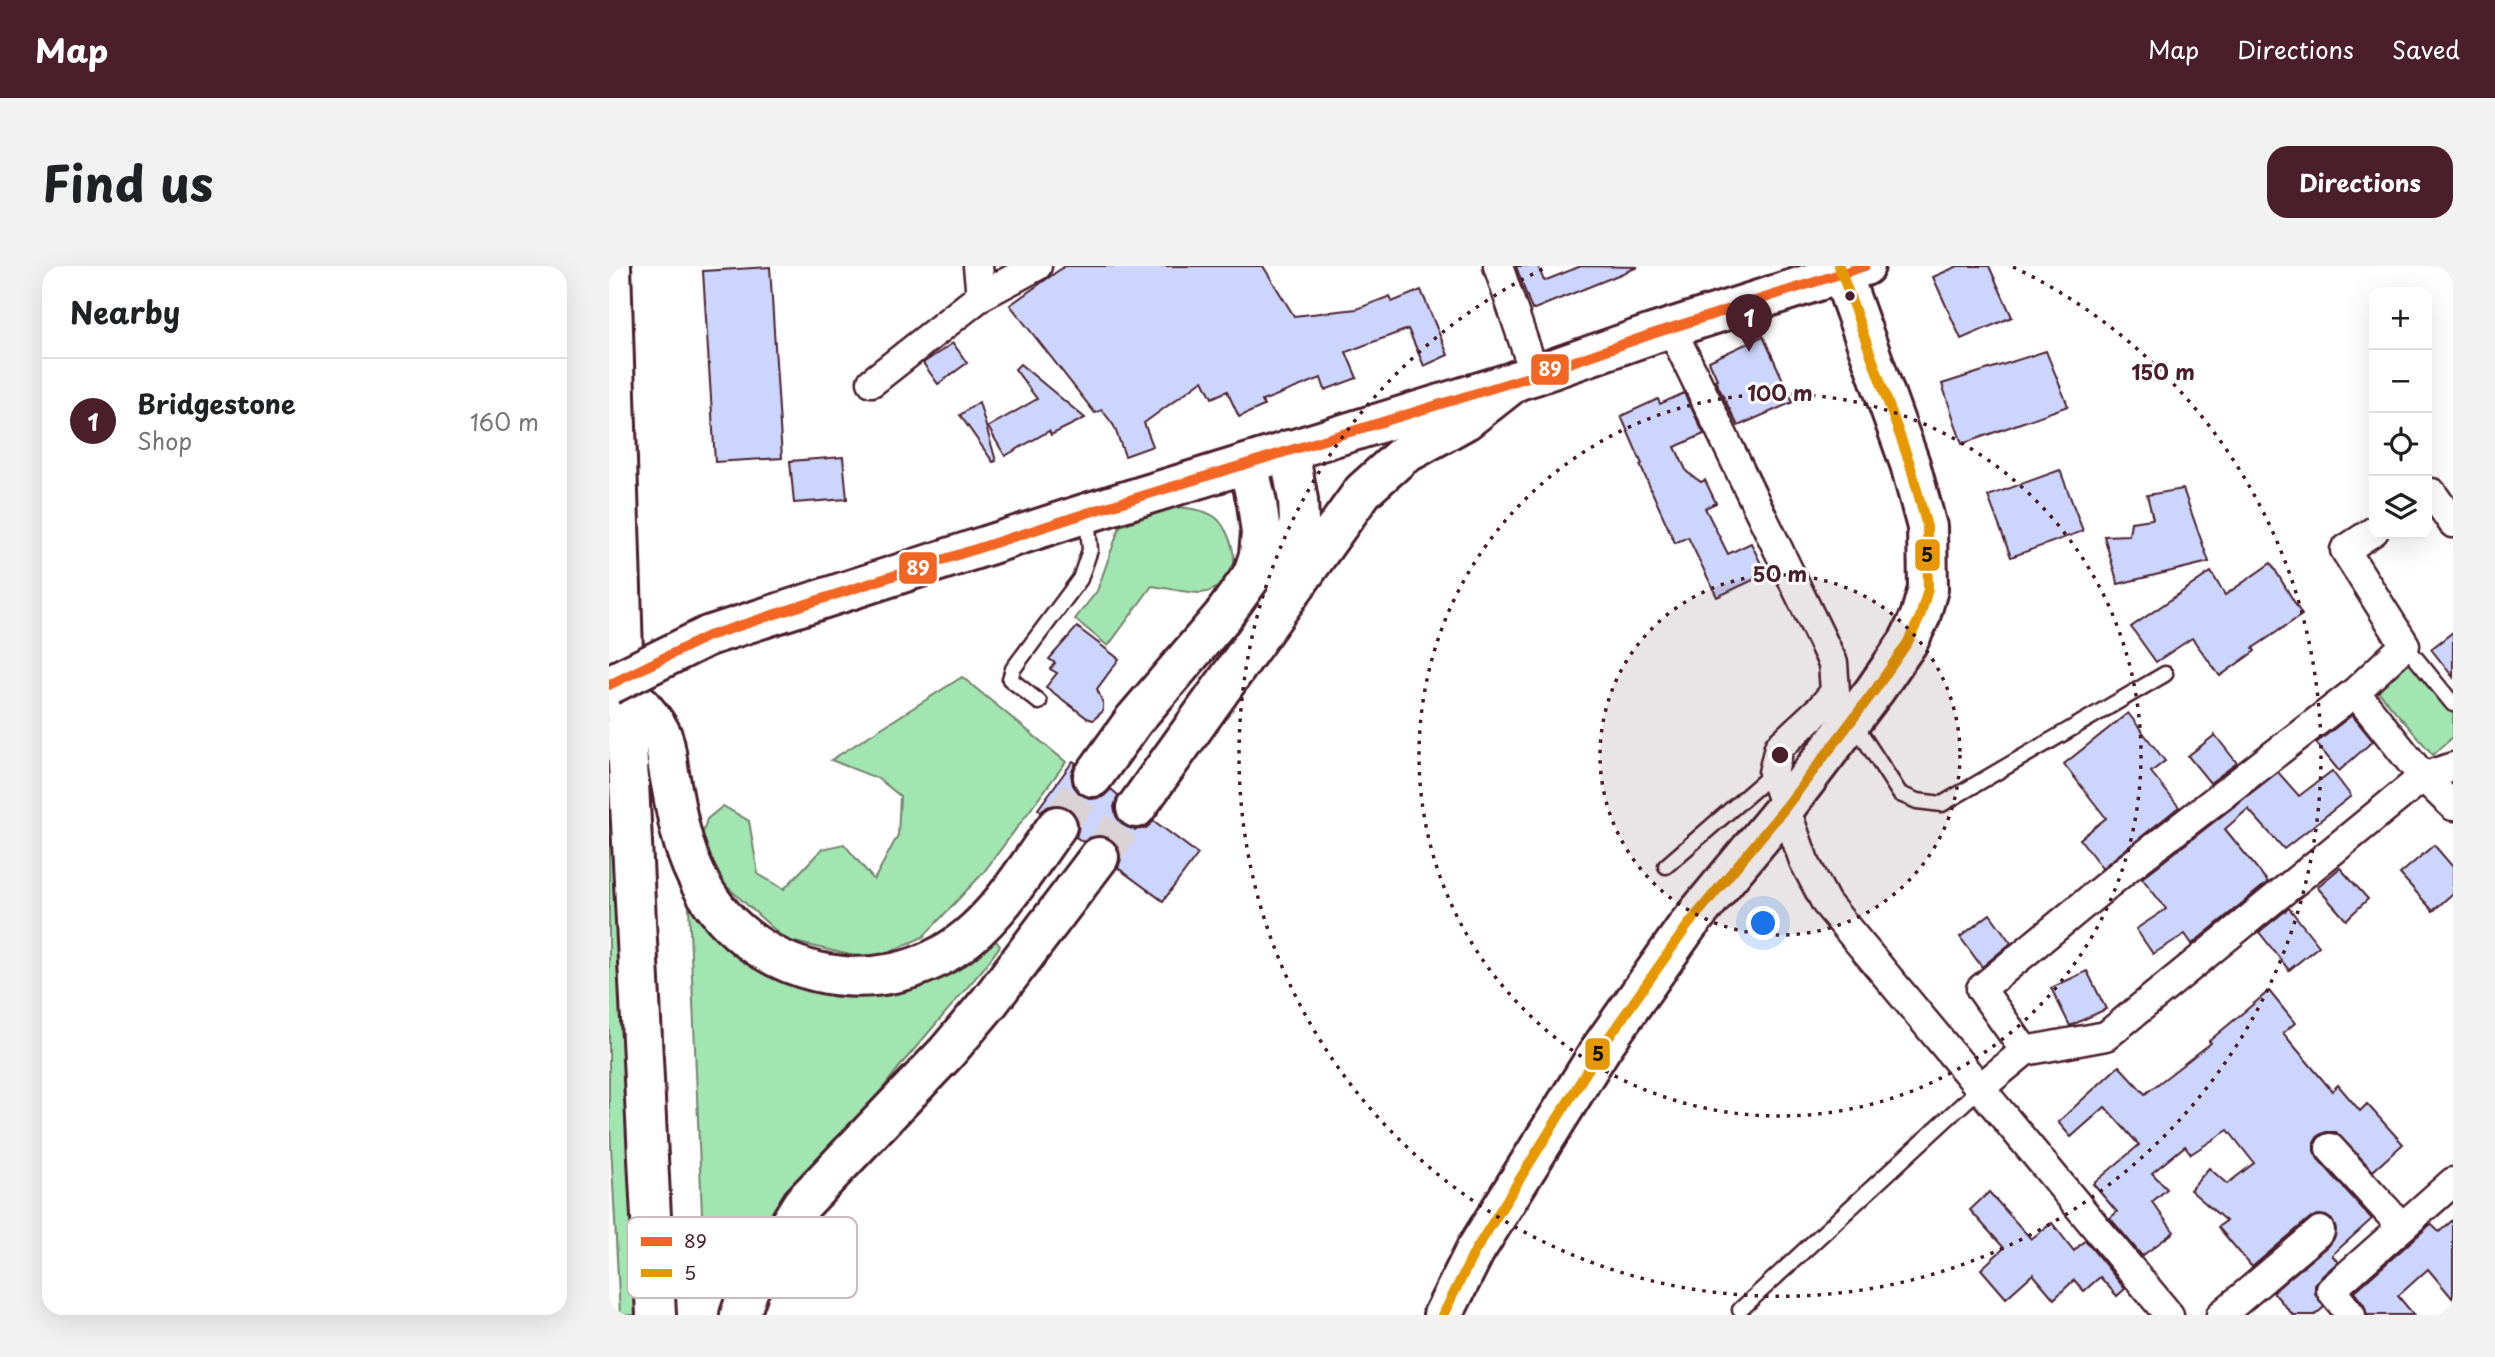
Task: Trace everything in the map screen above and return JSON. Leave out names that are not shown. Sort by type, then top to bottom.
[{"type":"main road","points":[[611,266],[617,685],[650,1217]]},
{"type":"main road","points":[[1443,1315],[1475,1251],[1602,1047],[1779,791],[1892,667],[1920,617],[1928,589],[1927,527],[1919,495],[1839,266]]},
{"type":"main road","points":[[617,685],[708,636],[1087,513],[1526,377],[1865,266]]},
{"type":"main road","points":[[1136,808],[1363,491],[1382,472],[1418,446],[1466,420],[1526,377]]},
{"type":"main road","points":[[1284,599],[1299,521],[1289,450]]},
{"type":"main road","points":[[1093,777],[1135,720],[1223,616],[1253,574],[1259,555],[1261,533],[1248,464]]},
{"type":"main road","points":[[617,685],[662,736],[681,835],[705,892],[723,917],[743,937],[759,949],[790,964],[830,975],[869,977],[905,969],[938,957],[967,938],[987,920],[1057,827]]},
{"type":"main road","points":[[794,1217],[802,1204],[947,1052],[998,991],[1099,857]]},
{"type":"main road","points":[[740,1315],[746,1298]]},
{"type":"street","points":[[978,266],[981,296]]},
{"type":"street","points":[[872,382],[981,296],[1037,266]]},
{"type":"street","points":[[1498,266],[1526,377]]},
{"type":"street","points":[[1671,328],[1833,663],[1835,692],[1779,747],[1779,791],[1804,861],[1826,903],[1980,1088],[2159,1311]]},
{"type":"street","points":[[2437,490],[2453,523]]},
{"type":"street","points":[[2025,1051],[1981,989],[2129,867],[2355,692],[2405,645],[2345,550],[2369,534]]},
{"type":"street","points":[[2355,692],[2423,777],[2453,806]]},
{"type":"street","points":[[1980,1088],[2025,1051],[2106,1036],[2423,777],[2453,767]]},
{"type":"street","points":[[2330,1148],[2402,1227]]},
{"type":"street","points":[[2346,1313],[2331,1290],[2453,1182]]},
{"type":"street","points":[[2221,1315],[2320,1231]]},
{"type":"lane","points":[[1039,702],[1010,679],[1013,669],[1080,579],[1090,550],[1087,513]]},
{"type":"lane","points":[[2405,645],[2453,704]]},
{"type":"lane","points":[[1835,692],[1900,794],[1917,801],[1942,804],[2165,674]]},
{"type":"lane","points":[[1666,866],[1779,791]]},
{"type":"lane","points":[[1740,1310],[1980,1088]]},
{"type":"green space","points":[[1173,507],[1210,514],[1219,521],[1232,547],[1233,572],[1217,588],[1201,593],[1152,586],[1108,646],[1075,619],[1097,591],[1120,526]]},
{"type":"green space","points":[[2410,659],[2453,709],[2453,737],[2433,755],[2376,689]]},
{"type":"green space","points":[[962,677],[1066,762],[983,873],[923,937],[872,960],[786,940],[723,883],[699,845],[707,819],[723,806],[749,821],[758,874],[784,889],[822,849],[844,844],[874,880],[898,835],[900,796],[879,779],[831,760]]},
{"type":"green space","points":[[609,732],[641,1217],[627,1217],[627,1298],[646,1298],[647,1315],[620,1315],[609,1108]]},
{"type":"green space","points":[[689,907],[717,931],[808,987],[854,997],[920,987],[954,972],[996,941],[1000,946],[984,968],[905,1060],[782,1217],[702,1217]]},
{"type":"building","points":[[1065,266],[1263,266],[1294,316],[1357,309],[1390,296],[1392,302],[1421,290],[1448,355],[1424,366],[1408,329],[1346,352],[1357,378],[1325,390],[1321,378],[1262,401],[1264,406],[1239,417],[1227,391],[1212,398],[1203,380],[1144,423],[1153,446],[1125,456],[1114,426],[1102,410],[1095,413],[1010,305]]},
{"type":"building","points":[[1516,266],[1538,266],[1544,281],[1581,266],[1638,267],[1532,310]]},
{"type":"building","points":[[1958,266],[1989,266],[2012,317],[1961,339],[1933,277]]},
{"type":"building","points":[[770,267],[782,458],[715,462],[703,271]]},
{"type":"building","points":[[1763,336],[1793,402],[1738,426],[1715,380],[1717,379],[1709,361]]},
{"type":"building","points":[[953,343],[967,363],[938,384],[923,363]]},
{"type":"building","points":[[2046,351],[2068,406],[1962,444],[1942,384]]},
{"type":"building","points":[[1020,364],[1085,418],[1051,435],[1049,431],[1005,456],[988,427],[1037,399],[1015,369]]},
{"type":"building","points":[[1684,393],[1704,434],[1675,447],[1687,472],[1701,482],[1705,480],[1716,503],[1705,508],[1728,554],[1751,543],[1766,574],[1717,597],[1688,537],[1675,543],[1621,416],[1658,399],[1660,404]]},
{"type":"building","points":[[979,402],[996,461],[993,462],[960,415]]},
{"type":"building","points":[[843,457],[847,499],[794,503],[790,461]]},
{"type":"building","points":[[2060,470],[2083,531],[2011,557],[1988,496]]},
{"type":"building","points":[[2183,489],[2209,562],[2118,584],[2104,536],[2129,535],[2131,522],[2153,519],[2147,495]]},
{"type":"building","points":[[2271,563],[2302,615],[2253,648],[2255,651],[2220,676],[2192,638],[2156,662],[2131,627],[2211,572],[2225,595]]},
{"type":"building","points":[[1077,627],[1119,659],[1097,689],[1103,703],[1103,711],[1093,720],[1046,687],[1057,673],[1050,669],[1055,663],[1049,659]]},
{"type":"building","points":[[2453,632],[2453,677],[2431,649]]},
{"type":"building","points":[[2128,713],[2165,761],[2151,772],[2179,807],[2102,868],[2080,839],[2106,818],[2064,764]]},
{"type":"building","points":[[2352,715],[2373,741],[2339,771],[2316,743]]},
{"type":"building","points":[[2215,735],[2237,763],[2210,783],[2188,756]]},
{"type":"building","points":[[1073,761],[1076,763],[1071,774],[1073,785],[1080,794],[1092,799],[1103,797],[1111,789],[1118,795],[1114,807],[1116,816],[1123,825],[1135,830],[1146,828],[1154,821],[1198,854],[1163,901],[1118,868],[1121,859],[1119,849],[1112,839],[1101,835],[1083,842],[1076,837],[1079,827],[1077,818],[1070,809],[1058,804],[1041,811],[1038,809]]},
{"type":"building","points":[[2332,771],[2351,796],[2284,849],[2248,809],[2225,829],[2268,882],[2192,944],[2185,934],[2153,954],[2136,929],[2166,909],[2142,878],[2278,772],[2299,796]]},
{"type":"building","points":[[2434,845],[2453,867],[2453,893],[2433,911],[2400,874]]},
{"type":"building","points":[[2340,868],[2368,899],[2346,920],[2317,887]]},
{"type":"building","points":[[2289,908],[2319,946],[2289,970],[2259,932]]},
{"type":"building","points":[[1990,914],[2011,943],[1982,967],[1960,937]]},
{"type":"building","points":[[2087,971],[2106,1009],[2070,1026],[2051,988]]},
{"type":"building","points":[[2269,991],[2295,1023],[2283,1033],[2332,1091],[2338,1085],[2360,1111],[2367,1104],[2403,1144],[2373,1171],[2336,1132],[2319,1135],[2314,1142],[2318,1159],[2372,1219],[2332,1255],[2338,1262],[2315,1285],[2315,1293],[2324,1307],[2315,1315],[2293,1315],[2273,1292],[2331,1243],[2336,1229],[2332,1220],[2318,1215],[2310,1218],[2252,1267],[2218,1227],[2226,1221],[2190,1190],[2209,1168],[2227,1184],[2254,1163],[2228,1130],[2191,1154],[2185,1146],[2152,1173],[2167,1189],[2152,1202],[2174,1232],[2142,1256],[2110,1218],[2117,1212],[2093,1184],[2139,1145],[2105,1107],[2071,1137],[2058,1122],[2119,1066],[2145,1094],[2211,1043],[2209,1041]]},
{"type":"building","points":[[1989,1192],[2031,1239],[2052,1223],[2074,1251],[2085,1240],[2125,1289],[2117,1296],[2100,1277],[2084,1291],[2074,1280],[2054,1299],[2033,1274],[2006,1298],[1981,1269],[2004,1248],[1970,1210]]},
{"type":"building","points":[[2453,1220],[2453,1299],[2428,1269],[2398,1296],[2414,1315],[2367,1315],[2364,1305],[2354,1292],[2431,1224],[2439,1232]]},
{"type":"tunnel","points":[[1057,826],[1093,777]]},
{"type":"tunnel","points":[[1099,857],[1136,808]]},
{"type":"transit line","name":"5","points":[[1443,1315],[1475,1251],[1602,1047],[1688,925],[1785,808],[1875,690],[1908,642],[1920,617],[1928,589],[1927,527],[1910,464],[1839,266]]},
{"type":"transit line","name":"89","points":[[609,685],[708,636],[1087,513],[1535,375],[1652,334],[1865,266]]},
{"type":"place","name":"Bridgestone","points":[[1749,352]]}]
